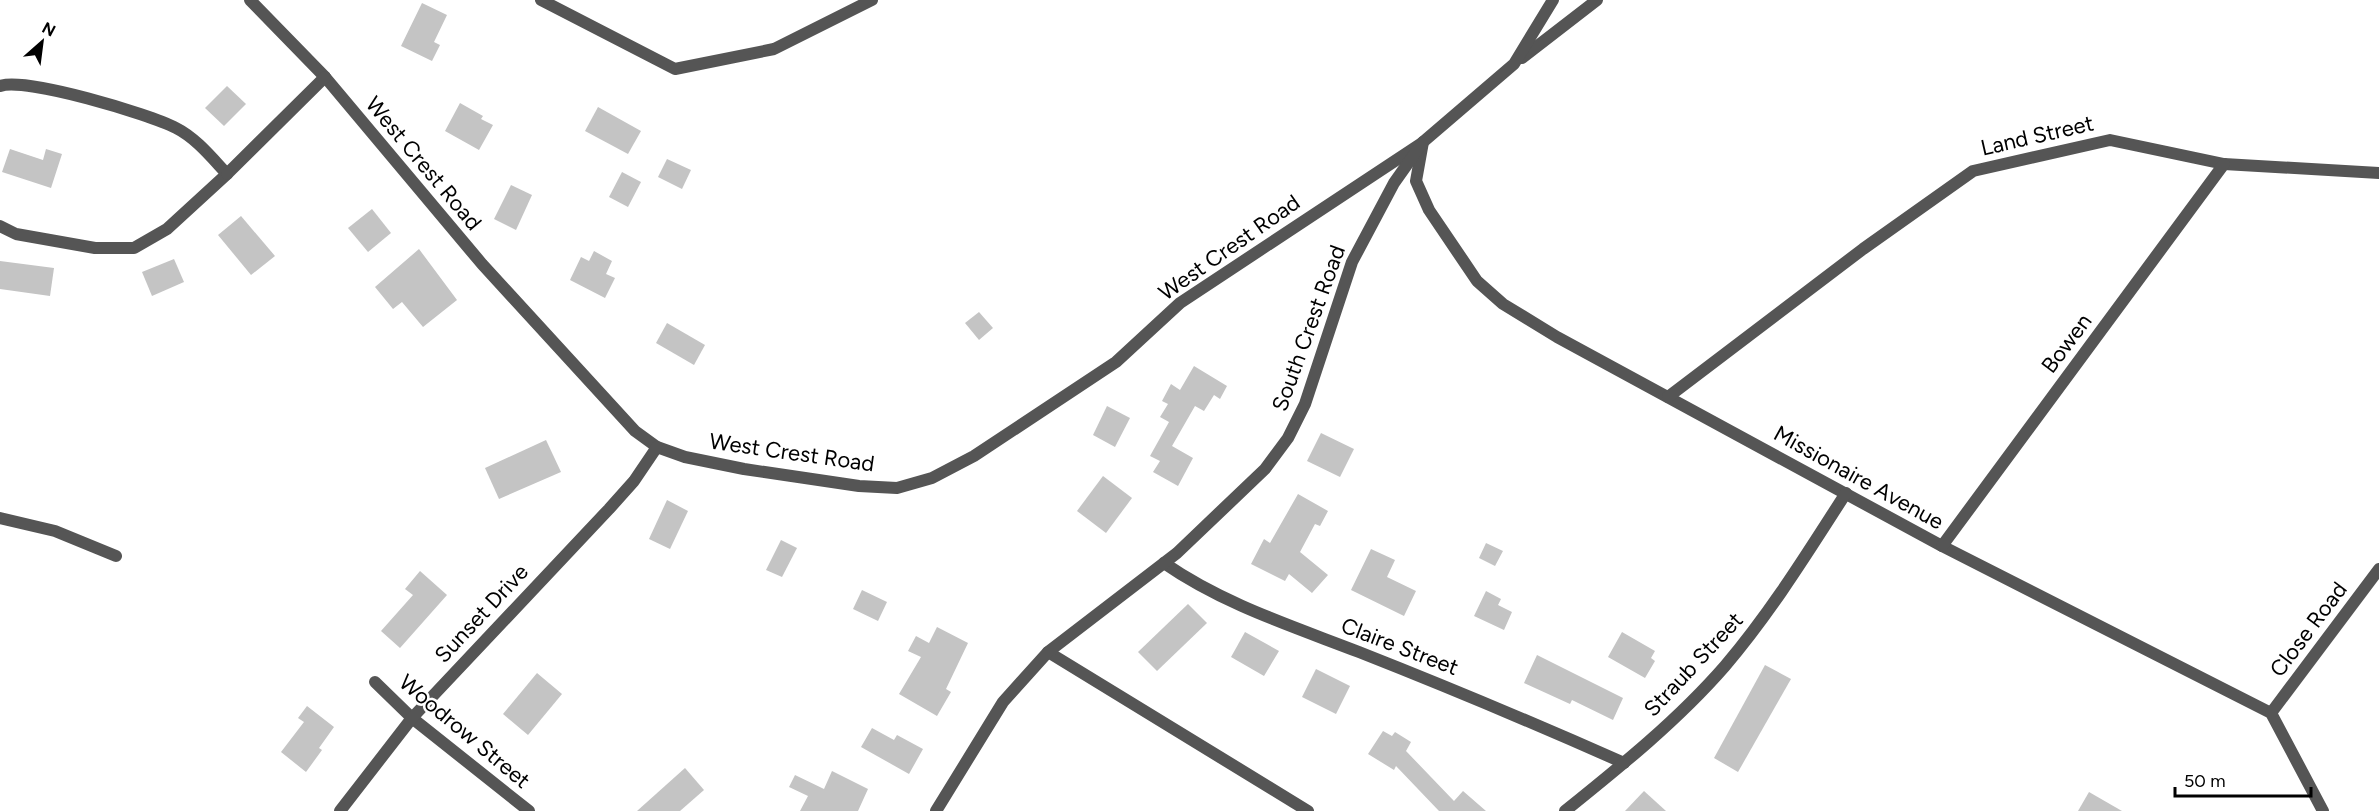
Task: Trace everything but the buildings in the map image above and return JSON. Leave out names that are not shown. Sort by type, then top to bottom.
[{"type":"street","name":"West Crest Road","points":[[250,0],[325,77],[482,264],[608,405],[635,431],[657,447],[685,457],[744,469],[860,486],[897,488],[932,478],[974,456],[1116,362],[1180,303],[1423,142]]},
{"type":"street","points":[[541,0],[675,69],[774,49],[872,0]]},
{"type":"street","name":"South Crest Road","points":[[936,811],[1003,702],[1048,652],[1164,563],[1237,498],[1265,469],[1288,438],[1305,404],[1352,262],[1394,183],[1423,142],[1514,64],[1553,0]]},
{"type":"street","points":[[1514,64],[1597,0]]},
{"type":"street","points":[[0,226],[16,234],[95,248],[134,248],[167,229],[227,174],[325,77]]},
{"type":"street","points":[[0,86],[8,83],[32,85],[147,115],[179,129],[227,174]]},
{"type":"street","name":"Land Street","points":[[1668,397],[1863,249],[1973,171],[2110,140],[2224,165],[2379,173]]},
{"type":"street","name":"Missionaire Avenue","points":[[1423,142],[1416,181],[1429,210],[1477,282],[1503,304],[1557,337],[1942,546],[2271,713]]},
{"type":"street","name":"Bowen","points":[[1942,546],[2224,165]]},
{"type":"street","name":"Sunset Drive","points":[[340,811],[412,718],[622,495],[657,447]]},
{"type":"street","name":"Straub Street","points":[[1565,811],[1646,744],[1724,667],[1766,615],[1846,493]]},
{"type":"street","points":[[0,518],[55,531],[116,556]]},
{"type":"street","name":"Claire Street","points":[[1164,563],[1190,581],[1281,623],[1490,704],[1624,763]]},
{"type":"street","name":"Close Road","points":[[2271,713],[2379,569]]},
{"type":"street","points":[[1048,652],[1308,811]]},
{"type":"street","name":"Woodrow Street","points":[[375,682],[412,718],[530,811]]},
{"type":"street","points":[[2271,713],[2323,811]]}]
